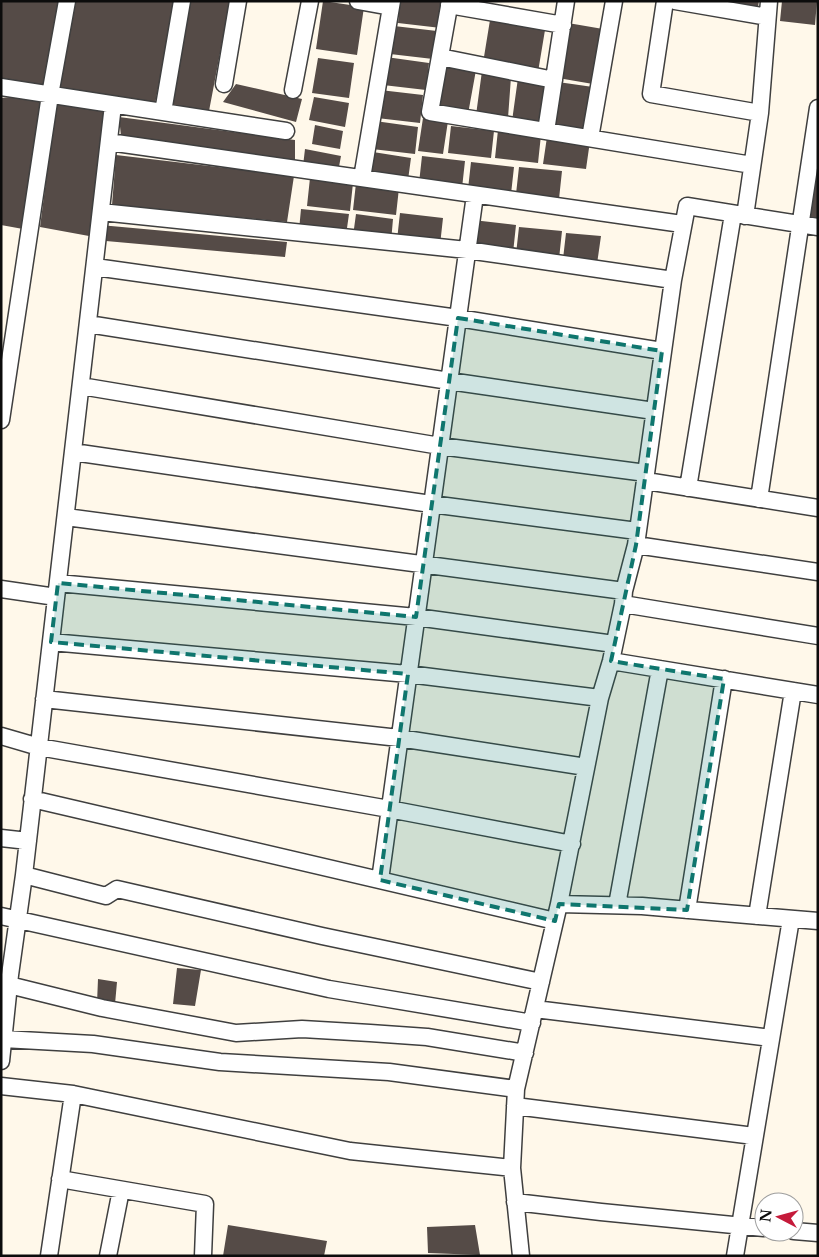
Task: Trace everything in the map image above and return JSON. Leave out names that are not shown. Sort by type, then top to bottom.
[{"type":"street","points":[[1,420],[50,95],[68,1]]},
{"type":"street","points":[[163,112],[182,1]]},
{"type":"street","points":[[224,84],[238,1]]},
{"type":"street","points":[[293,90],[310,1]]},
{"type":"street","points":[[358,1],[392,4],[362,178]]},
{"type":"street","points":[[546,131],[566,1]]},
{"type":"street","points":[[590,138],[614,1]]},
{"type":"street","points":[[665,1],[651,94],[760,113]]},
{"type":"street","points":[[675,1],[768,9],[760,113],[752,165],[739,215],[688,488]]},
{"type":"street","points":[[562,25],[449,3],[430,112],[752,165]]},
{"type":"street","points":[[440,57],[554,80]]},
{"type":"street","points":[[1,87],[286,131]]},
{"type":"street","points":[[1,1062],[7,978],[24,875],[113,105]]},
{"type":"street","points":[[759,499],[818,108]]},
{"type":"street","points":[[109,142],[682,224]]},
{"type":"street","points":[[380,880],[475,195]]},
{"type":"street","points":[[521,1256],[512,1168],[516,1089],[560,904],[600,698],[611,660],[636,538],[646,477],[662,351],[682,224],[687,206],[818,227]]},
{"type":"street","points":[[101,212],[467,250],[673,280]]},
{"type":"street","points":[[95,267],[458,318],[662,351]]},
{"type":"street","points":[[88,324],[448,381],[654,411]]},
{"type":"street","points":[[81,386],[440,446],[646,477],[688,488],[818,508]]},
{"type":"street","points":[[73,452],[432,504],[636,538],[818,572]]},
{"type":"street","points":[[66,517],[424,564],[624,598],[818,636]]},
{"type":"street","points":[[1,590],[57,590],[416,616],[614,644]]},
{"type":"street","points":[[51,642],[408,674],[600,698]]},
{"type":"street","points":[[611,660],[818,695]]},
{"type":"street","points":[[617,905],[660,669]]},
{"type":"street","points":[[687,910],[724,679]]},
{"type":"street","points":[[756,916],[793,691]]},
{"type":"street","points":[[44,700],[399,738],[586,767]]},
{"type":"street","points":[[1,736],[39,746],[572,844]]},
{"type":"street","points":[[32,799],[555,921]]},
{"type":"street","points":[[1,838],[28,841]]},
{"type":"street","points":[[24,875],[106,896],[117,889],[322,936],[541,982]]},
{"type":"street","points":[[560,904],[617,905],[818,922]]},
{"type":"street","points":[[1,916],[329,990],[533,1016],[771,1038]]},
{"type":"street","points":[[734,1256],[791,919]]},
{"type":"street","points":[[7,978],[102,1008],[236,1033],[302,1029],[370,1033],[427,1037],[525,1053]]},
{"type":"street","points":[[4,1039],[93,1044],[220,1062],[389,1072],[516,1089]]},
{"type":"street","points":[[1,1086],[72,1094],[350,1151],[512,1168]]},
{"type":"street","points":[[49,1256],[72,1094]]},
{"type":"street","points":[[516,1106],[754,1136]]},
{"type":"street","points":[[60,1180],[206,1204],[203,1256]]},
{"type":"street","points":[[108,1256],[121,1190]]},
{"type":"street","points":[[515,1202],[754,1227]]},
{"type":"street","points":[[804,1232],[818,1234]]},
{"type":"highlighted area","points":[[458,318],[662,351],[636,545],[611,661],[724,679],[687,910],[559,904],[555,921],[380,880],[408,674],[51,642],[58,583],[416,617]]},
{"type":"building","points":[[1,1],[60,1],[44,85],[1,78]]},
{"type":"building","points":[[76,1],[175,1],[155,104],[60,88]]},
{"type":"building","points":[[189,1],[230,1],[209,111],[173,105]]},
{"type":"building","points":[[323,1],[364,7],[357,55],[316,49]]},
{"type":"building","points":[[400,1],[444,1],[441,28],[398,23]]},
{"type":"building","points":[[726,1],[759,1],[758,7]]},
{"type":"building","points":[[782,1],[817,1],[815,25],[780,21]]},
{"type":"building","points":[[490,20],[545,30],[538,72],[483,63]]},
{"type":"building","points":[[568,23],[603,29],[593,84],[558,78]]},
{"type":"building","points":[[394,26],[437,31],[433,59],[390,54]]},
{"type":"building","points":[[386,57],[429,63],[426,90],[383,85]]},
{"type":"building","points":[[318,58],[354,63],[349,98],[312,93]]},
{"type":"building","points":[[443,64],[476,70],[468,114],[435,109]]},
{"type":"building","points":[[482,71],[511,77],[508,118],[476,115]]},
{"type":"building","points":[[518,78],[546,82],[540,124],[512,121]]},
{"type":"building","points":[[558,82],[593,87],[587,131],[552,126]]},
{"type":"building","points":[[236,84],[302,99],[296,122],[223,102]]},
{"type":"building","points":[[380,90],[423,95],[420,123],[377,118]]},
{"type":"building","points":[[44,94],[23,229],[1,225],[1,98]]},
{"type":"building","points":[[314,97],[349,103],[345,127],[309,120]]},
{"type":"building","points":[[56,104],[107,110],[89,236],[40,227]]},
{"type":"building","points":[[119,117],[295,140],[295,163],[121,136]]},
{"type":"building","points":[[423,118],[448,121],[443,154],[418,151]]},
{"type":"building","points":[[375,121],[418,127],[415,154],[372,149]]},
{"type":"building","points":[[315,125],[343,131],[340,149],[312,144]]},
{"type":"building","points":[[451,126],[494,131],[491,158],[448,153]]},
{"type":"building","points":[[498,130],[541,135],[538,163],[495,158]]},
{"type":"building","points":[[547,137],[590,141],[586,169],[543,164]]},
{"type":"building","points":[[305,149],[341,156],[338,172],[303,166]]},
{"type":"building","points":[[373,152],[411,158],[408,180],[370,174]]},
{"type":"building","points":[[116,155],[294,176],[287,222],[112,205]]},
{"type":"building","points":[[422,156],[465,161],[462,188],[419,183]]},
{"type":"building","points":[[471,162],[514,167],[511,194],[468,189]]},
{"type":"building","points":[[519,167],[562,171],[559,199],[516,194]]},
{"type":"building","points":[[818,168],[818,218],[809,217]]},
{"type":"building","points":[[310,178],[353,183],[350,211],[307,206]]},
{"type":"building","points":[[356,183],[399,188],[396,215],[353,210]]},
{"type":"building","points":[[301,209],[349,214],[346,235],[299,230]]},
{"type":"building","points":[[400,213],[443,218],[440,245],[397,240]]},
{"type":"building","points":[[356,214],[393,219],[391,242],[353,236]]},
{"type":"building","points":[[473,220],[516,225],[513,253],[470,248]]},
{"type":"building","points":[[100,225],[287,242],[285,257],[106,241]]},
{"type":"building","points":[[519,227],[562,231],[559,259],[516,254]]},
{"type":"building","points":[[566,233],[601,236],[597,264],[563,259]]},
{"type":"building","points":[[177,968],[201,970],[195,1006],[173,1004]]},
{"type":"building","points":[[98,979],[117,982],[115,1004],[97,1003]]},
{"type":"building","points":[[228,1225],[327,1241],[324,1256],[223,1256]]},
{"type":"building","points":[[475,1225],[480,1255],[428,1253],[427,1227]]}]
